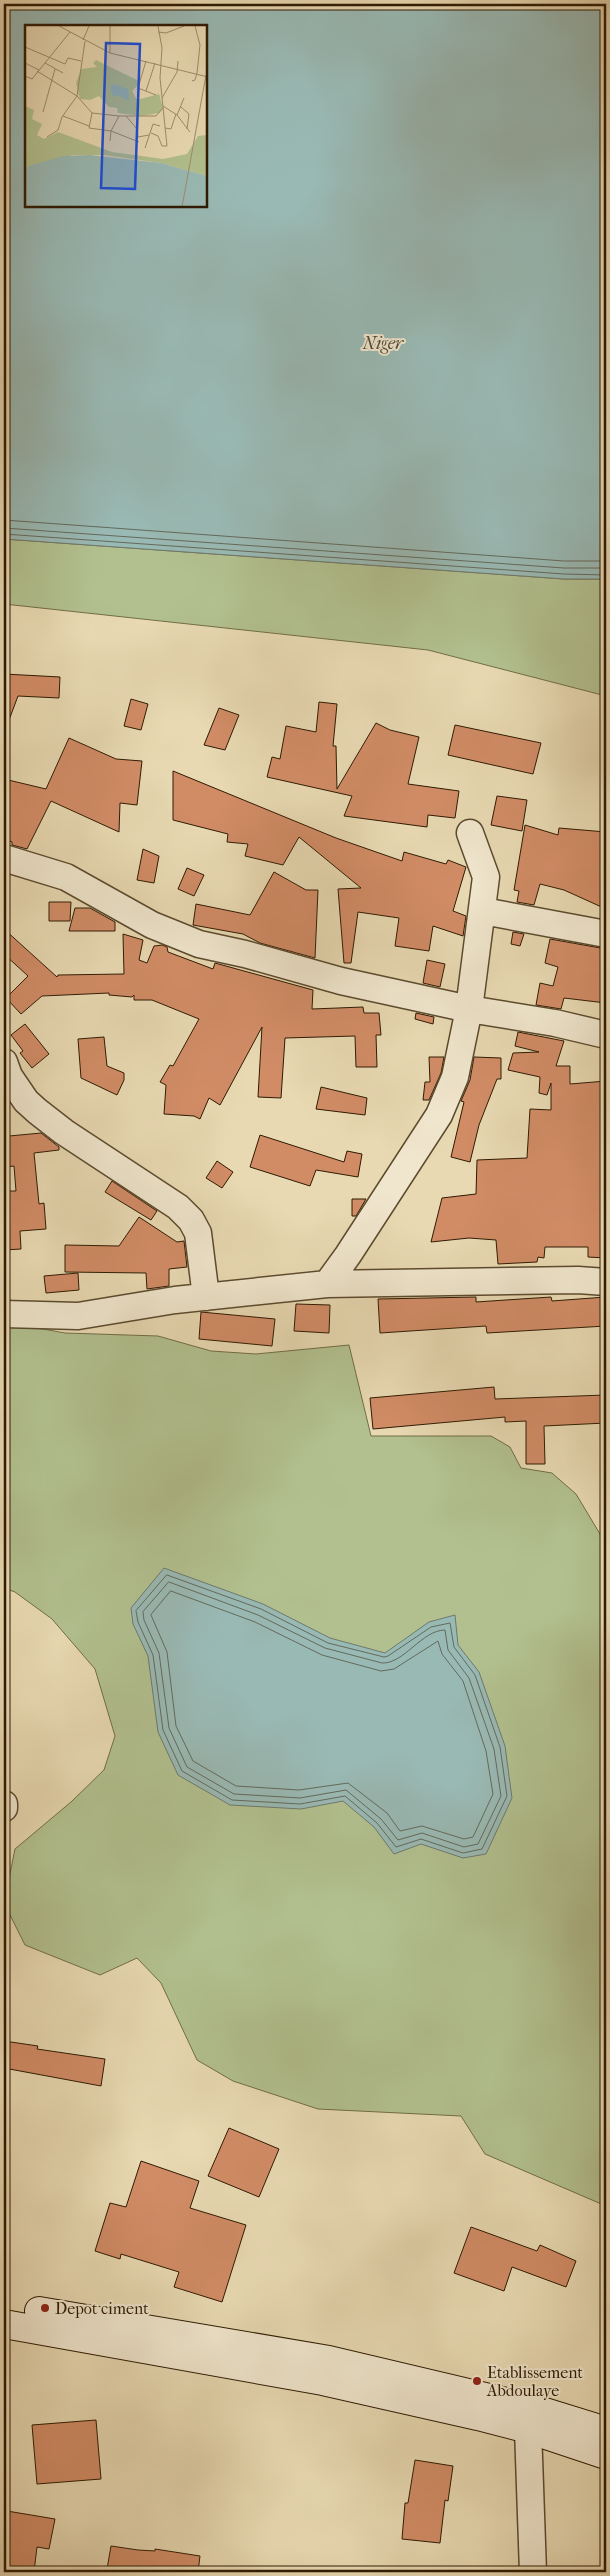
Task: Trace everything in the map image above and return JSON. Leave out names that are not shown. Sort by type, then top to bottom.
[{"type":"main road","points":[[4,2306],[329,2360],[530,2418],[606,2455]]},
{"type":"main road","points":[[4,2324],[606,2431]]},
{"type":"street","points":[[326,1284],[439,1115],[456,1076],[469,1009],[486,877],[470,832]]},
{"type":"street","points":[[4,858],[66,877],[152,925],[199,944],[245,954],[341,981],[469,1009],[555,1023],[606,1035]]},
{"type":"street","points":[[483,911],[606,934]]},
{"type":"street","points":[[4,1062],[9,1076],[36,1111],[64,1132],[178,1207],[191,1220],[198,1233],[206,1297]]},
{"type":"street","points":[[4,1314],[78,1316],[206,1297],[326,1284],[578,1280],[606,1282]]},
{"type":"street","points":[[530,2418],[533,2572]]},
{"type":"green space","points":[[4,539],[564,579],[606,579],[606,696],[428,650],[4,604]]},
{"type":"green space","points":[[4,1322],[65,1333],[158,1336],[211,1351],[256,1354],[349,1345],[371,1436],[491,1436],[510,1447],[521,1468],[552,1473],[576,1494],[606,1544],[606,2206],[485,2154],[461,2116],[318,2109],[233,2081],[197,2060],[161,1983],[137,1958],[100,1975],[25,1945],[4,1903],[15,1849],[71,1802],[104,1770],[115,1736],[95,1669],[52,1619],[15,1592],[4,1588]]},
{"type":"water","name":"Niger","points":[[4,4],[606,4],[606,579],[564,579],[4,539]]},
{"type":"water","points":[[164,1568],[263,1604],[330,1638],[385,1653],[429,1622],[455,1615],[458,1645],[479,1672],[505,1746],[512,1798],[486,1854],[463,1858],[421,1844],[394,1854],[374,1827],[343,1801],[301,1809],[230,1805],[178,1775],[158,1732],[148,1656],[133,1624],[131,1608]]},
{"type":"building","points":[[4,674],[60,677],[59,698],[18,696],[6,728],[4,727]]},
{"type":"building","points":[[131,699],[148,704],[141,730],[124,726]]},
{"type":"building","points":[[319,702],[337,704],[333,746],[336,746],[337,789],[376,723],[390,730],[419,737],[408,784],[459,791],[455,818],[428,815],[427,827],[344,816],[352,796],[267,777],[272,757],[280,759],[286,726],[316,732]]},
{"type":"building","points":[[219,708],[239,715],[225,750],[204,745]]},
{"type":"building","points":[[455,725],[541,743],[533,774],[448,755]]},
{"type":"building","points":[[69,738],[116,759],[142,761],[137,805],[120,803],[119,832],[51,801],[27,849],[12,845],[12,842],[4,839],[4,779],[46,789]]},
{"type":"building","points":[[173,771],[336,838],[402,861],[404,852],[446,864],[448,860],[466,867],[453,911],[466,916],[463,936],[433,926],[429,951],[395,946],[399,918],[358,912],[351,963],[344,963],[338,889],[361,888],[299,837],[283,865],[245,856],[248,844],[227,842],[228,834],[173,820]]},
{"type":"building","points":[[497,796],[527,800],[522,831],[491,825]]},
{"type":"building","points":[[525,825],[558,835],[559,828],[606,832],[606,909],[564,890],[540,884],[534,905],[517,902],[519,891],[514,890]]},
{"type":"building","points":[[143,849],[159,856],[154,883],[137,880]]},
{"type":"building","points":[[187,868],[204,875],[194,896],[178,889]]},
{"type":"building","points":[[274,872],[306,890],[318,890],[315,958],[260,943],[243,934],[193,925],[196,904],[250,915]]},
{"type":"building","points":[[49,902],[71,902],[70,921],[49,921]]},
{"type":"building","points":[[75,908],[90,908],[115,922],[115,931],[69,931]]},
{"type":"building","points":[[4,929],[57,977],[58,975],[124,974],[123,934],[143,940],[139,960],[147,963],[154,946],[162,945],[167,947],[168,952],[213,969],[215,963],[313,990],[312,1009],[363,1007],[364,1013],[379,1013],[381,1035],[376,1035],[377,1067],[356,1067],[355,1036],[285,1038],[281,1098],[258,1097],[262,1027],[220,1105],[209,1098],[200,1119],[194,1116],[164,1114],[166,1085],[160,1082],[170,1065],[173,1066],[199,1019],[152,1000],[134,1000],[134,995],[132,997],[109,995],[109,993],[42,996],[21,1014],[6,998],[28,976],[4,954]]},
{"type":"building","points":[[513,932],[524,934],[520,946],[511,944]]},
{"type":"building","points":[[550,939],[606,949],[606,1003],[564,998],[561,1009],[536,1005],[540,983],[553,986],[558,967],[545,963]]},
{"type":"building","points":[[427,960],[445,964],[440,987],[423,983]]},
{"type":"building","points":[[416,1013],[434,1017],[433,1024],[415,1019]]},
{"type":"building","points":[[25,1024],[49,1054],[32,1068],[20,1053],[23,1051],[11,1035]]},
{"type":"building","points":[[518,1032],[564,1041],[556,1066],[570,1066],[570,1084],[606,1081],[606,1144],[601,1144],[603,1193],[606,1193],[606,1258],[588,1257],[588,1247],[545,1247],[544,1258],[538,1257],[537,1262],[498,1264],[496,1240],[469,1238],[431,1242],[442,1198],[476,1194],[477,1160],[527,1158],[530,1109],[551,1110],[551,1083],[547,1095],[539,1093],[540,1077],[508,1070],[513,1053],[539,1052],[515,1046]]},
{"type":"building","points":[[104,1037],[107,1066],[124,1073],[124,1080],[117,1095],[81,1078],[78,1039]]},
{"type":"building","points":[[429,1057],[444,1057],[441,1073],[429,1100],[423,1100],[425,1082],[430,1082]]},
{"type":"building","points":[[474,1057],[501,1058],[501,1079],[497,1079],[479,1125],[470,1162],[451,1157],[464,1102],[461,1101],[470,1080]]},
{"type":"building","points":[[321,1087],[367,1098],[365,1115],[316,1109]]},
{"type":"building","points":[[41,1133],[59,1147],[59,1150],[34,1153],[39,1204],[44,1203],[46,1229],[20,1231],[21,1249],[4,1250],[4,1191],[16,1191],[14,1166],[7,1167],[9,1136]]},
{"type":"building","points":[[260,1135],[344,1162],[347,1151],[362,1154],[358,1177],[316,1170],[310,1186],[250,1167]]},
{"type":"building","points":[[217,1161],[233,1172],[222,1188],[206,1178]]},
{"type":"building","points":[[112,1181],[157,1211],[151,1220],[105,1192]]},
{"type":"building","points":[[352,1199],[366,1199],[356,1216],[352,1216]]},
{"type":"building","points":[[139,1217],[177,1242],[184,1241],[187,1267],[169,1269],[169,1286],[147,1289],[146,1273],[65,1272],[65,1245],[119,1246]]},
{"type":"building","points":[[78,1273],[79,1290],[46,1293],[44,1276]]},
{"type":"building","points":[[476,1297],[476,1302],[551,1297],[552,1301],[606,1297],[606,1326],[487,1333],[486,1326],[380,1333],[378,1299]]},
{"type":"building","points":[[296,1304],[330,1305],[329,1333],[294,1331]]},
{"type":"building","points":[[201,1312],[275,1319],[272,1346],[199,1339]]},
{"type":"building","points":[[494,1387],[495,1399],[606,1395],[606,1423],[544,1426],[545,1464],[526,1464],[526,1421],[505,1422],[505,1417],[373,1429],[370,1398]]},
{"type":"building","points":[[4,2041],[38,2046],[37,2049],[105,2059],[101,2086],[4,2068]]},
{"type":"building","points":[[229,2128],[279,2149],[259,2197],[208,2176]]},
{"type":"building","points":[[141,2161],[199,2181],[190,2208],[246,2225],[222,2302],[174,2287],[179,2272],[121,2254],[120,2259],[95,2251],[110,2203],[126,2207]]},
{"type":"building","points":[[471,2227],[537,2251],[540,2245],[576,2261],[566,2287],[512,2267],[504,2291],[454,2273]]},
{"type":"building","points":[[96,2420],[101,2479],[37,2484],[32,2425]]},
{"type":"building","points":[[415,2460],[453,2466],[448,2501],[445,2500],[440,2543],[402,2539],[405,2503],[408,2503]]},
{"type":"building","points":[[7,2511],[55,2519],[49,2549],[37,2547],[34,2572],[4,2572],[4,2528]]},
{"type":"building","points":[[111,2546],[138,2550],[155,2551],[155,2549],[200,2556],[198,2572],[130,2572],[107,2569]]},
{"type":"place","name":"Depot ciment","points":[[45,2308]]},
{"type":"place","name":"Etablissement Abdoulaye","points":[[477,2381]]}]
